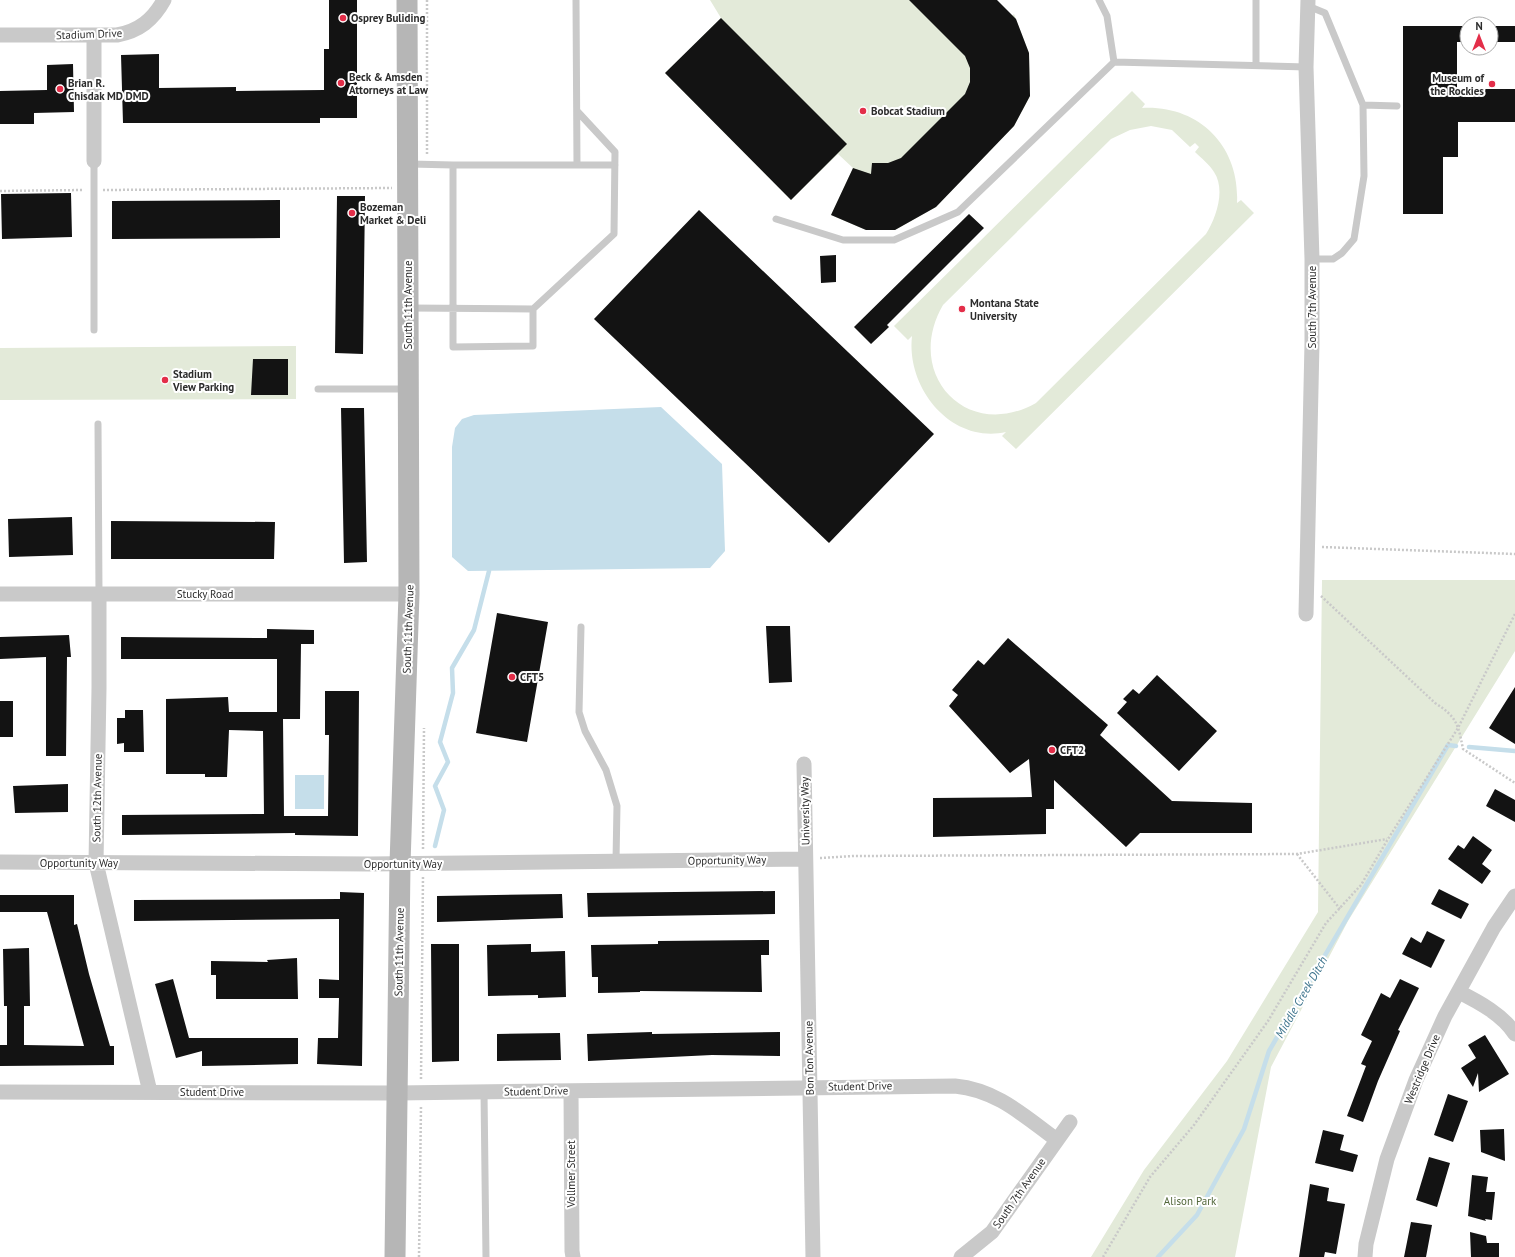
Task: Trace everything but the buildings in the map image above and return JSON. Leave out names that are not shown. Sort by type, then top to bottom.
[{"type":"street","name":"Stadium Drive","points":[[0,35],[117,35],[137,30],[155,14],[164,0]]},
{"type":"street","name":"South 11th Avenue","points":[[395,1257],[400,864],[409,594],[407,0]]},
{"type":"street","name":"South 7th Avenue","points":[[1306,614],[1312,260],[1306,66],[1308,3]]},
{"type":"street","points":[[94,35],[94,161]]},
{"type":"street","name":"Stucky Road","points":[[0,594],[409,594]]},
{"type":"street","name":"South 12th Avenue","points":[[99,594],[96,863],[150,1092]]},
{"type":"street","name":"University Way","points":[[804,764],[805,859]]},
{"type":"street","name":"Opportunity Way","points":[[0,862],[423,864],[805,859]]},
{"type":"street","name":"Bon Ton Avenue","points":[[805,859],[813,1257]]},
{"type":"street","name":"Westridge Drive","points":[[1365,1257],[1366,1244],[1388,1159],[1416,1080],[1445,1016],[1494,927],[1515,896]]},
{"type":"street","points":[[1459,992],[1483,1004],[1511,1027],[1515,1034]]},
{"type":"street","name":"Student Drive","points":[[0,1092],[397,1093],[955,1086],[973,1088],[1003,1102],[1057,1140]]},
{"type":"street","name":"Vollmer Street","points":[[571,1091],[573,1257]]},
{"type":"street","name":"South 7th Avenue","points":[[961,1257],[992,1232],[1070,1122]]},
{"type":"lane","points":[[576,0],[577,165]]},
{"type":"lane","points":[[1099,0],[1107,16],[1114,62]]},
{"type":"lane","points":[[1256,0],[1256,64]]},
{"type":"lane","points":[[1308,3],[1325,13],[1363,105],[1364,176],[1354,239],[1342,253],[1332,260],[1312,260]]},
{"type":"lane","points":[[776,218],[843,240],[894,240],[958,212],[1114,62],[1306,66]]},
{"type":"lane","points":[[1363,105],[1397,106]]},
{"type":"lane","points":[[408,308],[533,309],[614,234],[615,152],[577,111]]},
{"type":"lane","points":[[94,161],[94,330]]},
{"type":"lane","points":[[408,164],[615,165]]},
{"type":"lane","points":[[453,165],[453,346],[533,346],[533,309]]},
{"type":"lane","points":[[318,389],[408,389]]},
{"type":"lane","points":[[98,424],[99,594]]},
{"type":"lane","points":[[581,627],[580,712],[585,731],[606,770],[617,806],[616,861]]},
{"type":"lane","points":[[484,1092],[486,1257]]},
{"type":"path","points":[[0,191],[408,188]]},
{"type":"path","points":[[1308,545],[1342,549],[1515,554]]},
{"type":"path","points":[[1307,583],[1435,703],[1451,713],[1458,728],[1463,749],[1515,783]]},
{"type":"path","points":[[1103,1257],[1150,1177],[1194,1125],[1259,1034],[1326,924],[1361,885],[1388,839],[1458,728],[1515,614]]},
{"type":"path","points":[[805,859],[862,856],[1297,854],[1388,839]]},
{"type":"path","points":[[1297,854],[1340,909]]},
{"type":"path","points":[[419,1257],[423,864]]},
{"type":"green space","name":"Bobcat Stadium","points":[[710,0],[997,0],[981,45],[1014,14],[1029,53],[1030,96],[1014,126],[936,207],[895,230],[866,230],[831,215],[853,168],[838,154],[791,200],[665,73],[721,18]]},
{"type":"green space","points":[[1132,91],[1145,104],[1142,108],[1163,109],[1181,114],[1198,122],[1212,133],[1223,147],[1231,164],[1236,182],[1237,203],[1241,200],[1254,213],[1016,449],[1002,436],[1006,432],[986,433],[967,429],[951,421],[936,408],[916,375],[912,356],[912,336],[908,340],[894,326]],"holes":[[[1151,126],[1172,130],[1190,147],[1195,143],[1199,147],[1195,152],[1210,166],[1218,179],[1218,204],[1213,220],[1206,234],[1036,403],[1011,413],[987,414],[966,407],[949,394],[937,377],[931,355],[933,331],[943,305],[1111,139],[1130,130]]]},
{"type":"green space","points":[[296,346],[296,399],[0,400],[0,348]]},
{"type":"green space","name":"Alison Park","points":[[1322,580],[1515,580],[1515,651],[1348,921],[1271,1067],[1235,1257],[1091,1257],[1144,1170],[1227,1061],[1318,912]]},
{"type":"water","points":[[661,407],[722,464],[725,551],[710,568],[468,571],[452,557],[452,447],[455,428],[462,419],[474,415]]},
{"type":"water","points":[[295,775],[324,775],[324,809],[295,809]]},
{"type":"waterway","points":[[435,846],[444,810],[435,786],[448,762],[440,742],[453,693],[452,668],[474,630],[489,571]]},
{"type":"waterway","name":"Middle Creek Ditch","points":[[1158,1257],[1197,1215],[1244,1129],[1269,1051],[1448,745],[1456,746]]},
{"type":"waterway","name":"Middle Creek Ditch","points":[[1469,747],[1515,751]]},
{"type":"place","name":"Osprey Buliding","points":[[343,18]]},
{"type":"place","name":"Beck & Amsden Attorneys at Law","points":[[341,83]]},
{"type":"place","name":"Museum of the Rockies","points":[[1492,84]]},
{"type":"place","name":"Brian R. Chisdak MD DMD","points":[[60,89]]},
{"type":"place","name":"Bobcat Stadium","points":[[863,111]]},
{"type":"place","name":"Bozeman Market & Deli","points":[[352,213]]},
{"type":"place","name":"Montana State University","points":[[962,309]]},
{"type":"place","name":"Stadium View Parking","points":[[165,380]]},
{"type":"place","name":"CFT5","points":[[512,677]]},
{"type":"place","name":"CFT2","points":[[1052,750]]}]
